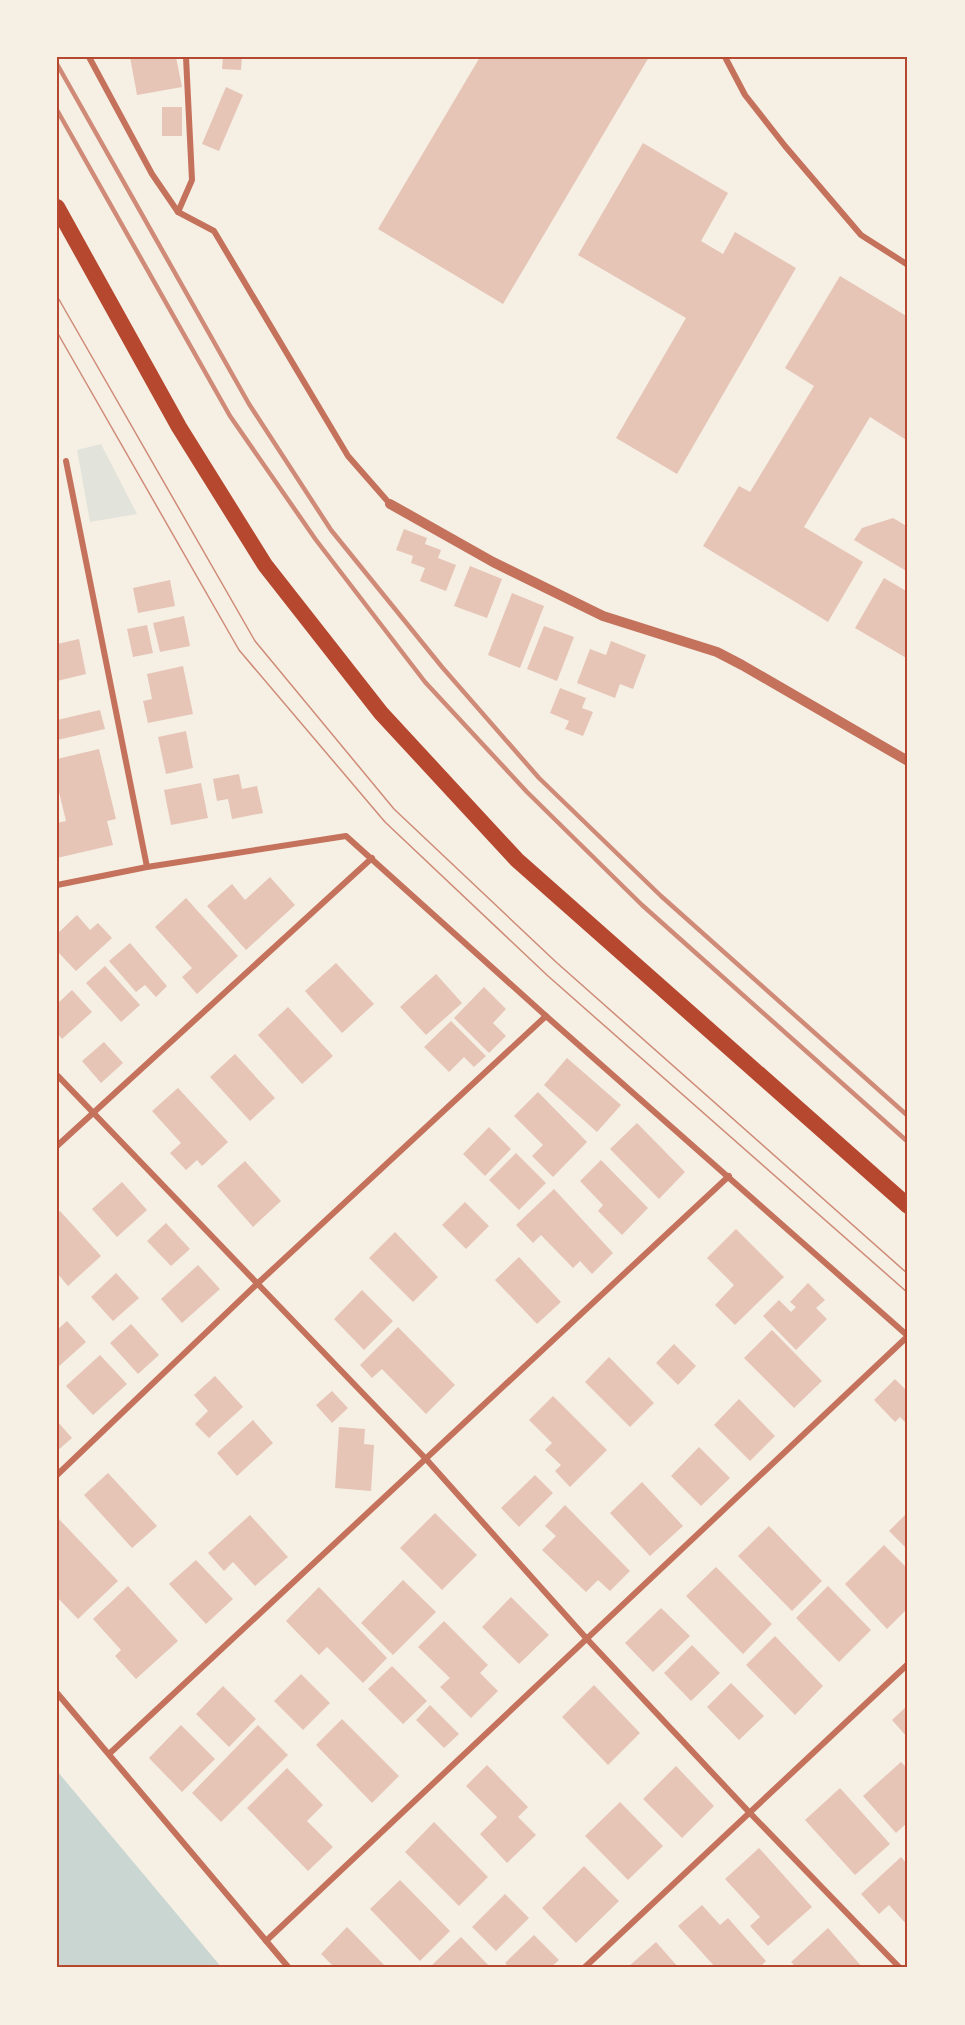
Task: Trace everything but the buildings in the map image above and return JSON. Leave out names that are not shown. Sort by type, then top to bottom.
[{"type":"highway","points":[[57,207],[179,427],[265,564],[381,713],[517,860],[908,1206]]},
{"type":"street","points":[[89,57],[152,174],[178,212],[214,231],[348,456],[390,504],[493,562],[603,616],[717,652],[742,664],[908,761]]},
{"type":"street","points":[[178,212],[192,180],[186,57]]},
{"type":"street","points":[[725,57],[745,95],[784,146],[861,235],[908,265]]},
{"type":"street","points":[[66,461],[147,867]]},
{"type":"street","points":[[57,885],[147,867],[346,836],[908,1336],[266,1941]]},
{"type":"street","points":[[57,1146],[372,858]]},
{"type":"street","points":[[57,1475],[257,1284],[546,1016]]},
{"type":"street","points":[[57,1075],[426,1460],[587,1639],[749,1812],[900,1968]]},
{"type":"street","points":[[109,1754],[729,1176]]},
{"type":"street","points":[[584,1968],[908,1664]]},
{"type":"street","points":[[57,1693],[289,1968]]},
{"type":"shaded area","points":[[101,444],[137,514],[90,522],[77,450]]},
{"type":"shaded area","points":[[57,1771],[222,1968],[57,1968]]},
{"type":"tram line","points":[[57,296],[255,641],[394,809],[556,962],[908,1274]]},
{"type":"tram line","points":[[57,332],[239,650],[385,822],[548,976],[908,1293]]},
{"type":"railway","points":[[57,64],[249,404],[331,530],[442,667],[539,778],[661,896],[908,1116]]},
{"type":"railway","points":[[57,110],[230,416],[316,540],[425,682],[527,792],[642,905],[908,1142]]}]
